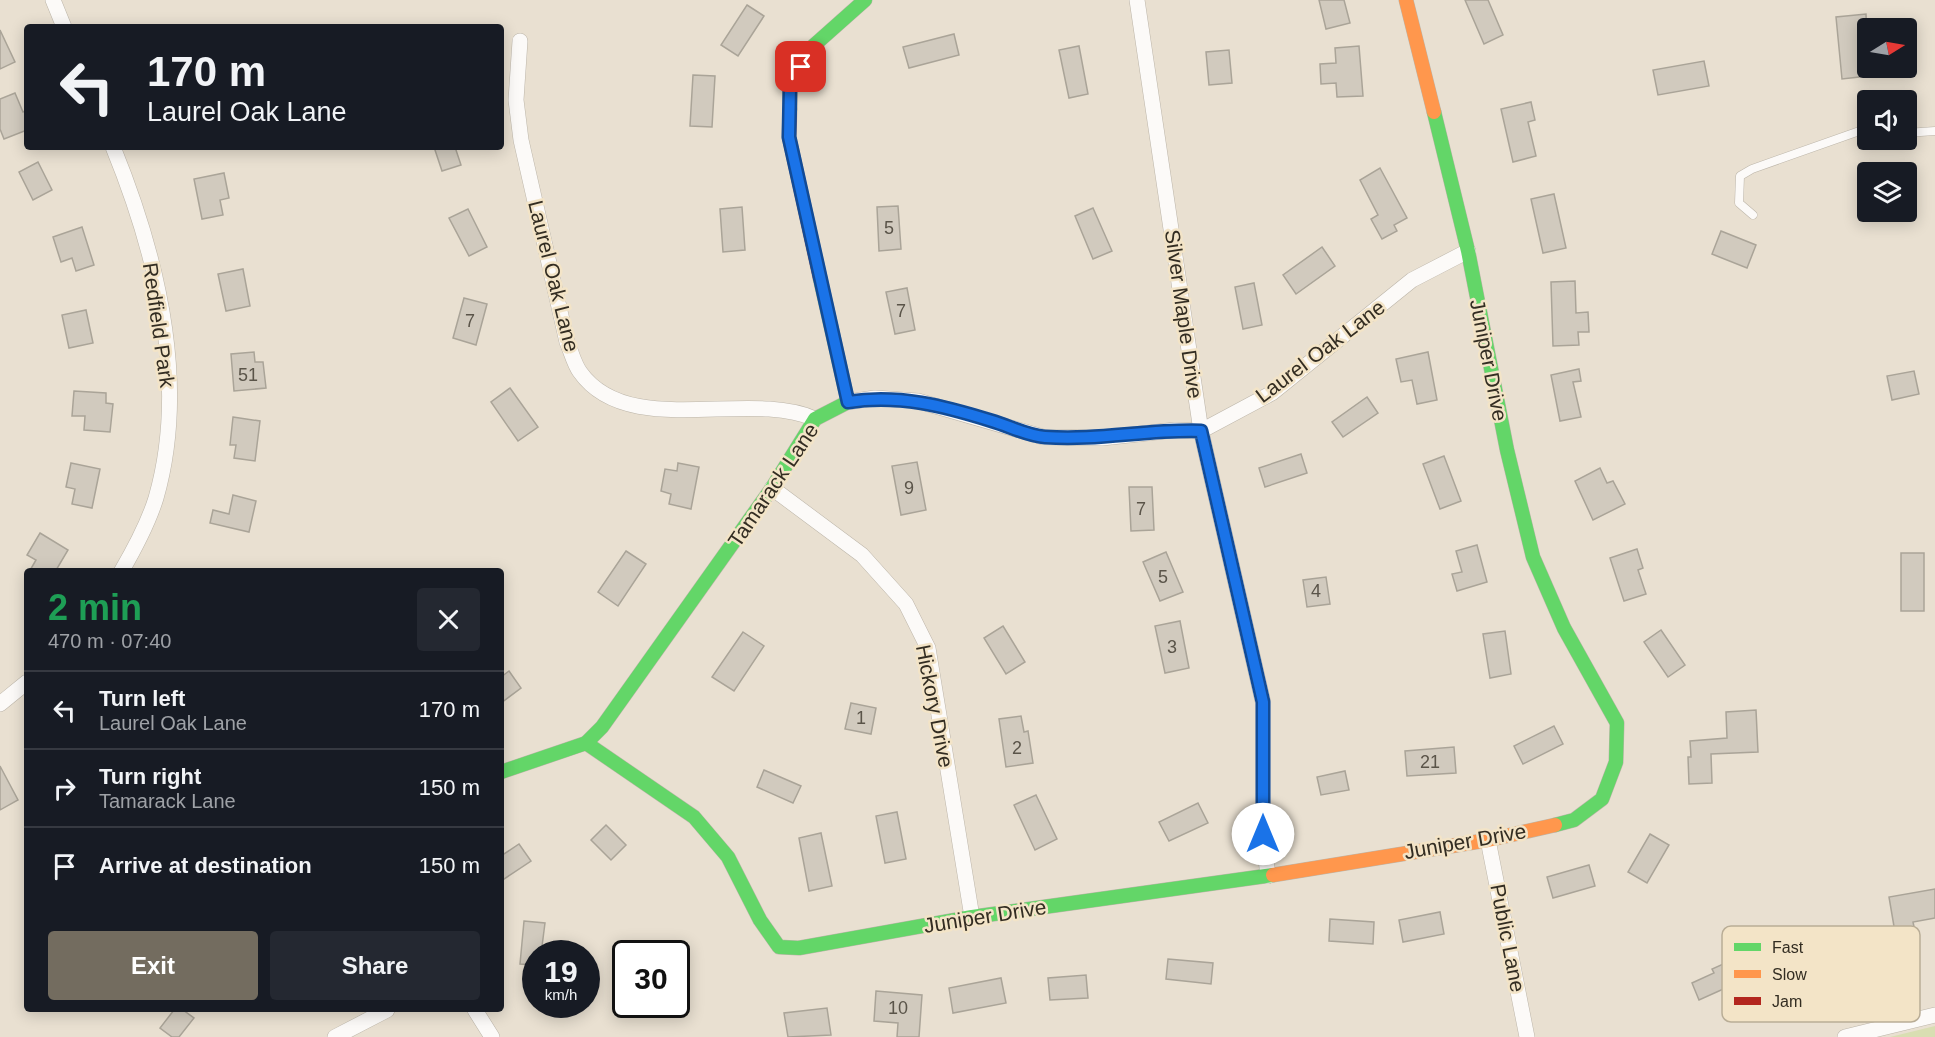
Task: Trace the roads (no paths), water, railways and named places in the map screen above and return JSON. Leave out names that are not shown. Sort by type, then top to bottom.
[{"type":"street","points":[[53,0],[63,24]]},
{"type":"street","points":[[848,402],[791,147],[790,86],[811,48],[865,0]]},
{"type":"street","name":"Silver Maple Drive","points":[[1137,0],[1201,431],[1263,702],[1263,834],[1268,876]]},
{"type":"street","name":"Juniper Drive","points":[[586,743],[693,817],[728,857],[760,920],[779,947],[798,948],[827,944],[972,917],[1268,876],[1488,840],[1574,820],[1602,799],[1616,762],[1617,723],[1564,628],[1533,556],[1507,450],[1468,250],[1406,0]]},
{"type":"street","name":"Laurel Oak Lane","points":[[520,41],[516,100],[521,140],[567,342],[579,371],[601,393],[640,406],[711,410],[780,408],[799,411],[815,419]]},
{"type":"street","name":"Redfield Park","points":[[114,150],[139,214],[153,270],[169,376],[168,445],[156,498],[142,535],[123,568]]},
{"type":"street","name":"Laurel Oak Lane","points":[[848,402],[875,398],[918,401],[1042,437],[1102,438],[1175,430],[1201,431],[1272,393],[1412,280],[1468,250]]},
{"type":"street","name":"Tamarack Lane","points":[[504,771],[586,743],[602,727],[771,488],[815,419],[848,402]]},
{"type":"street","name":"Hickory Drive","points":[[771,488],[862,555],[906,604],[928,648],[972,917]]},
{"type":"street","points":[[0,704],[24,684]]},
{"type":"street","name":"Public Lane","points":[[1488,840],[1527,1037]]},
{"type":"street","points":[[334,1037],[383,1012]]},
{"type":"street","points":[[476,1012],[492,1037]]},
{"type":"street","points":[[1920,1020],[1935,1016]]},
{"type":"street","points":[[1845,1037],[1909,1022]]},
{"type":"lane","points":[[1917,132],[1935,131]]},
{"type":"lane","points":[[1753,215],[1739,203],[1740,176],[1752,169],[1857,132]]}]
